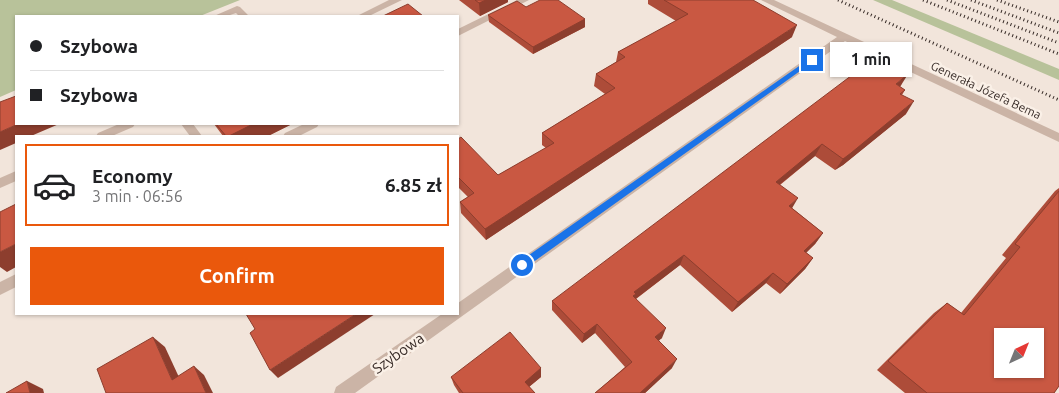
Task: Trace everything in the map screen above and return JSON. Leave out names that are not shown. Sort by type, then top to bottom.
[{"type":"street","points":[[364,15],[397,0]]},
{"type":"street","points":[[459,32],[524,0]]},
{"type":"street","name":"Generała Józefa Bema","points":[[766,0],[1059,138]]},
{"type":"street","points":[[222,15],[237,9],[243,15]]},
{"type":"street","points":[[459,310],[844,37]]},
{"type":"street","points":[[104,135],[127,125]]},
{"type":"street","points":[[291,135],[311,125]]},
{"type":"street","points":[[0,183],[15,176]]},
{"type":"street","points":[[0,289],[15,281]]},
{"type":"street","name":"Szybowa","points":[[342,393],[453,315]]},
{"type":"green space","points":[[0,0],[240,0],[202,15],[15,15],[15,90],[0,97]]},
{"type":"green space","points":[[873,0],[892,0],[1059,69],[1059,80]]},
{"type":"building","points":[[475,0],[486,0],[479,3]]},
{"type":"building","points":[[540,0],[558,0],[585,19],[533,47],[488,15],[517,1],[526,7]]},
{"type":"building","points":[[664,0],[753,0],[797,25],[485,229],[460,202],[474,193],[459,178],[459,138],[461,137],[498,175],[554,143],[542,133],[615,88],[596,74],[625,57],[618,52],[688,14]]},
{"type":"building","points":[[408,4],[422,15],[385,15]]},
{"type":"building","points":[[876,57],[908,74],[896,84],[905,90],[900,94],[914,101],[843,159],[822,144],[776,182],[798,198],[789,206],[823,233],[804,251],[813,258],[787,284],[773,273],[738,302],[684,255],[634,292],[636,294],[633,296],[666,328],[655,337],[677,359],[640,393],[595,393],[632,362],[597,324],[584,334],[552,301]]},
{"type":"building","points":[[15,96],[16,125],[0,132],[0,102]]},
{"type":"building","points":[[217,125],[251,125],[231,135],[225,135]]},
{"type":"building","points":[[1059,191],[1059,386],[1054,393],[927,393],[888,361],[947,303],[964,315],[1020,247],[1015,244]]},
{"type":"building","points":[[15,204],[15,244],[0,252],[0,212]]},
{"type":"building","points":[[247,315],[354,315],[270,370],[250,333],[255,329]]},
{"type":"building","points":[[510,332],[541,368],[525,382],[535,393],[463,393],[451,377]]},
{"type":"building","points":[[153,337],[172,380],[194,366],[206,393],[106,393],[97,369]]},
{"type":"building","points":[[27,381],[30,393],[6,393]]},
{"type":"railway","points":[[838,0],[1059,100]]},
{"type":"railway","points":[[923,0],[1059,54]]},
{"type":"railway","points":[[947,0],[1059,43]]},
{"type":"railway","points":[[971,0],[1059,33]]},
{"type":"railway","points":[[997,0],[1059,22]]},
{"type":"route","points":[[522,265],[812,60]]}]
